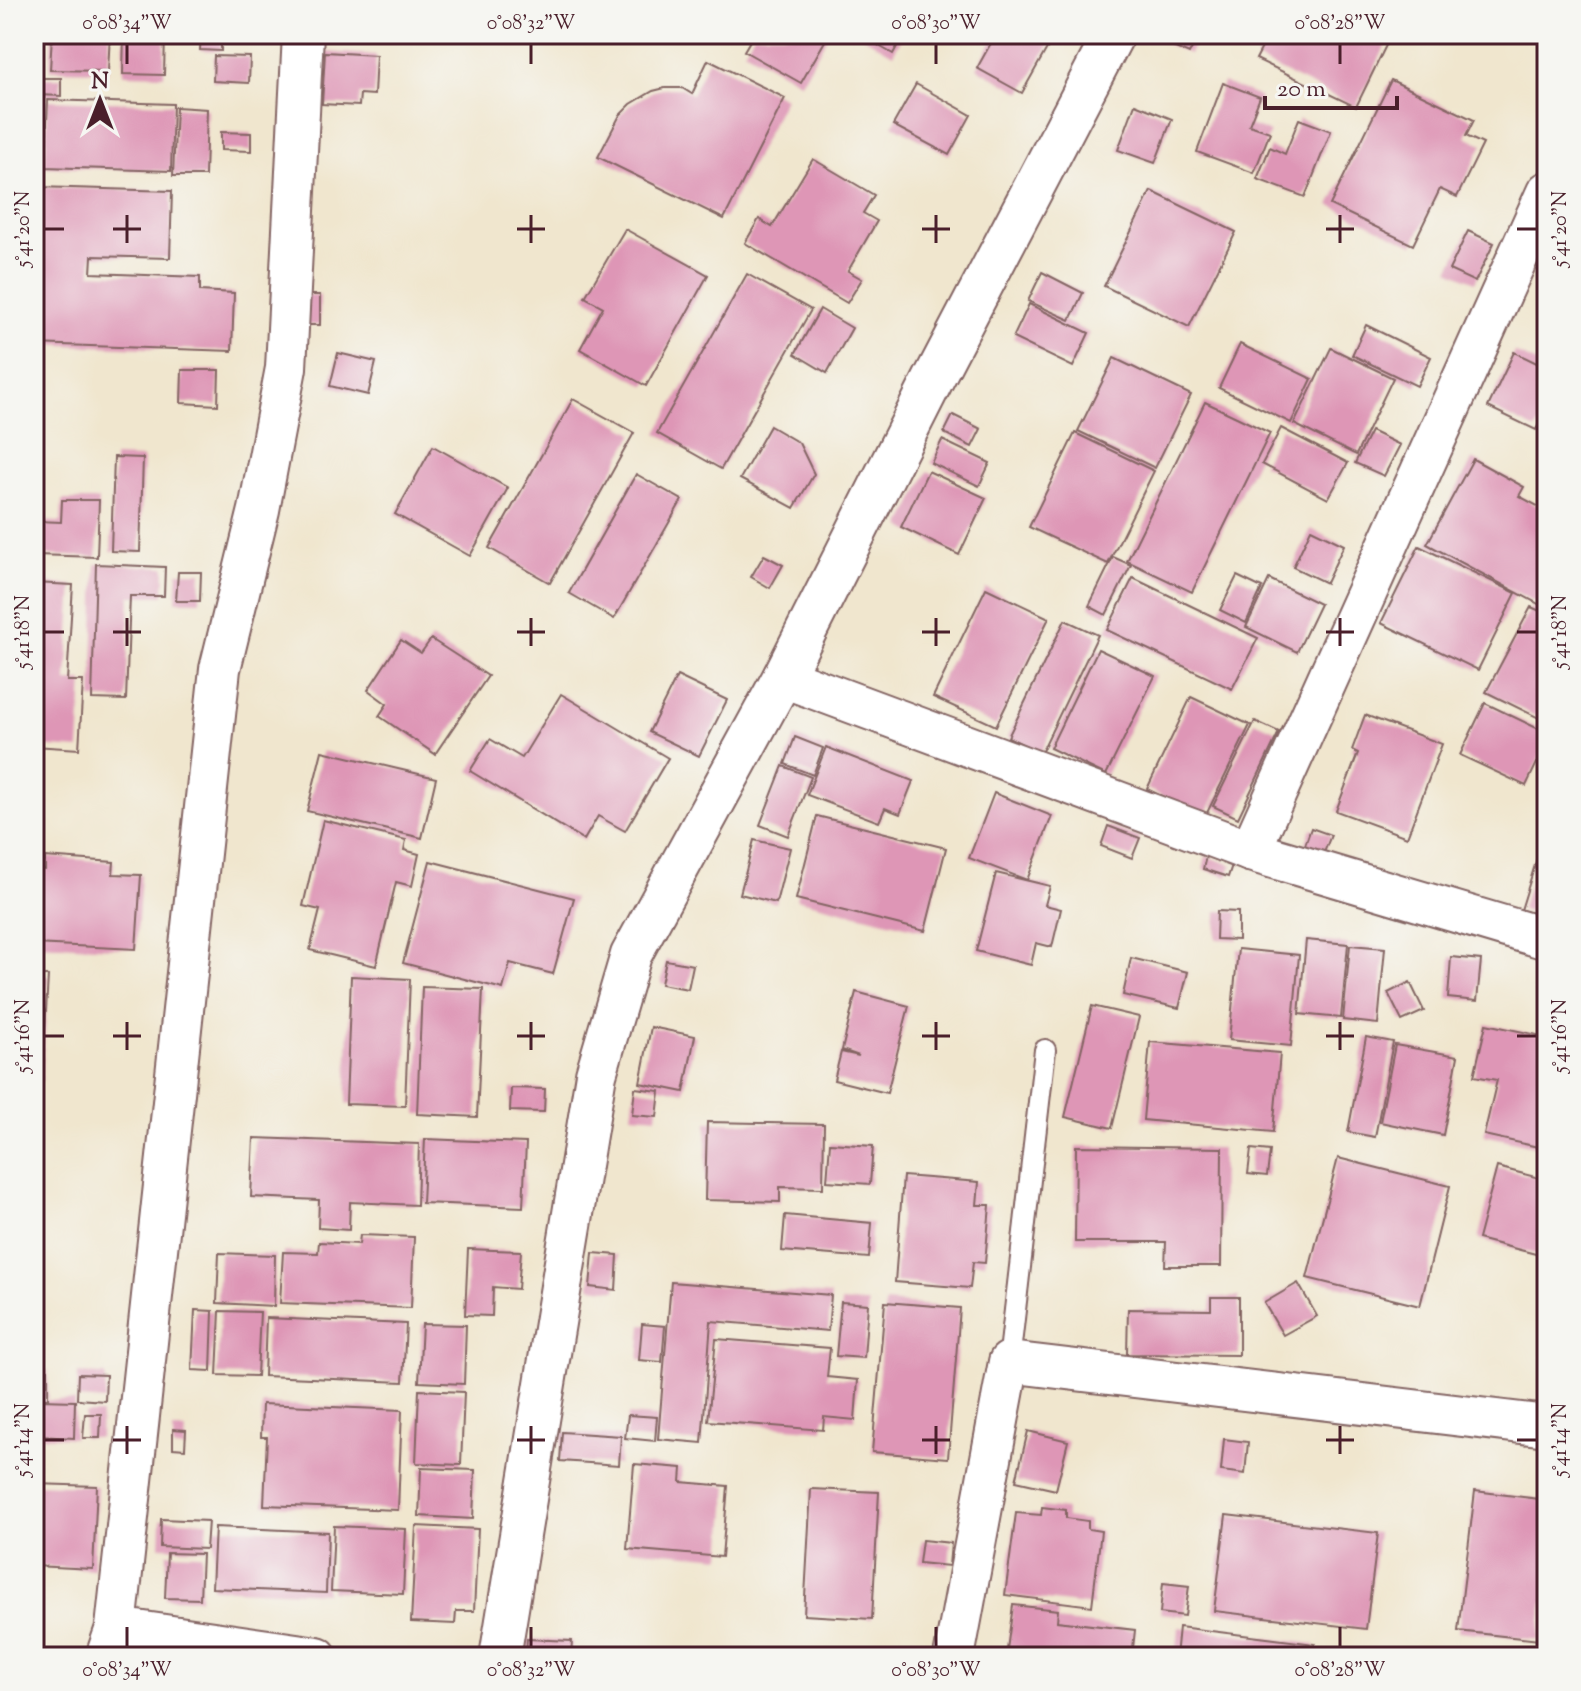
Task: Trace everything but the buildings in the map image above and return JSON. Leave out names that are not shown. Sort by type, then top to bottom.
[{"type":"street","points":[[303,34],[286,368],[259,510],[220,669],[111,1642],[317,1657]]},
{"type":"street","points":[[500,1657],[596,1074],[631,955],[783,677],[934,378],[1114,34]]},
{"type":"street","points":[[1250,851],[1547,192]]},
{"type":"street","points":[[783,677],[1250,851],[1547,939]]},
{"type":"street","points":[[954,1657],[1009,1362],[1547,1426]]},
{"type":"lane","points":[[1009,1362],[1045,1050]]}]
